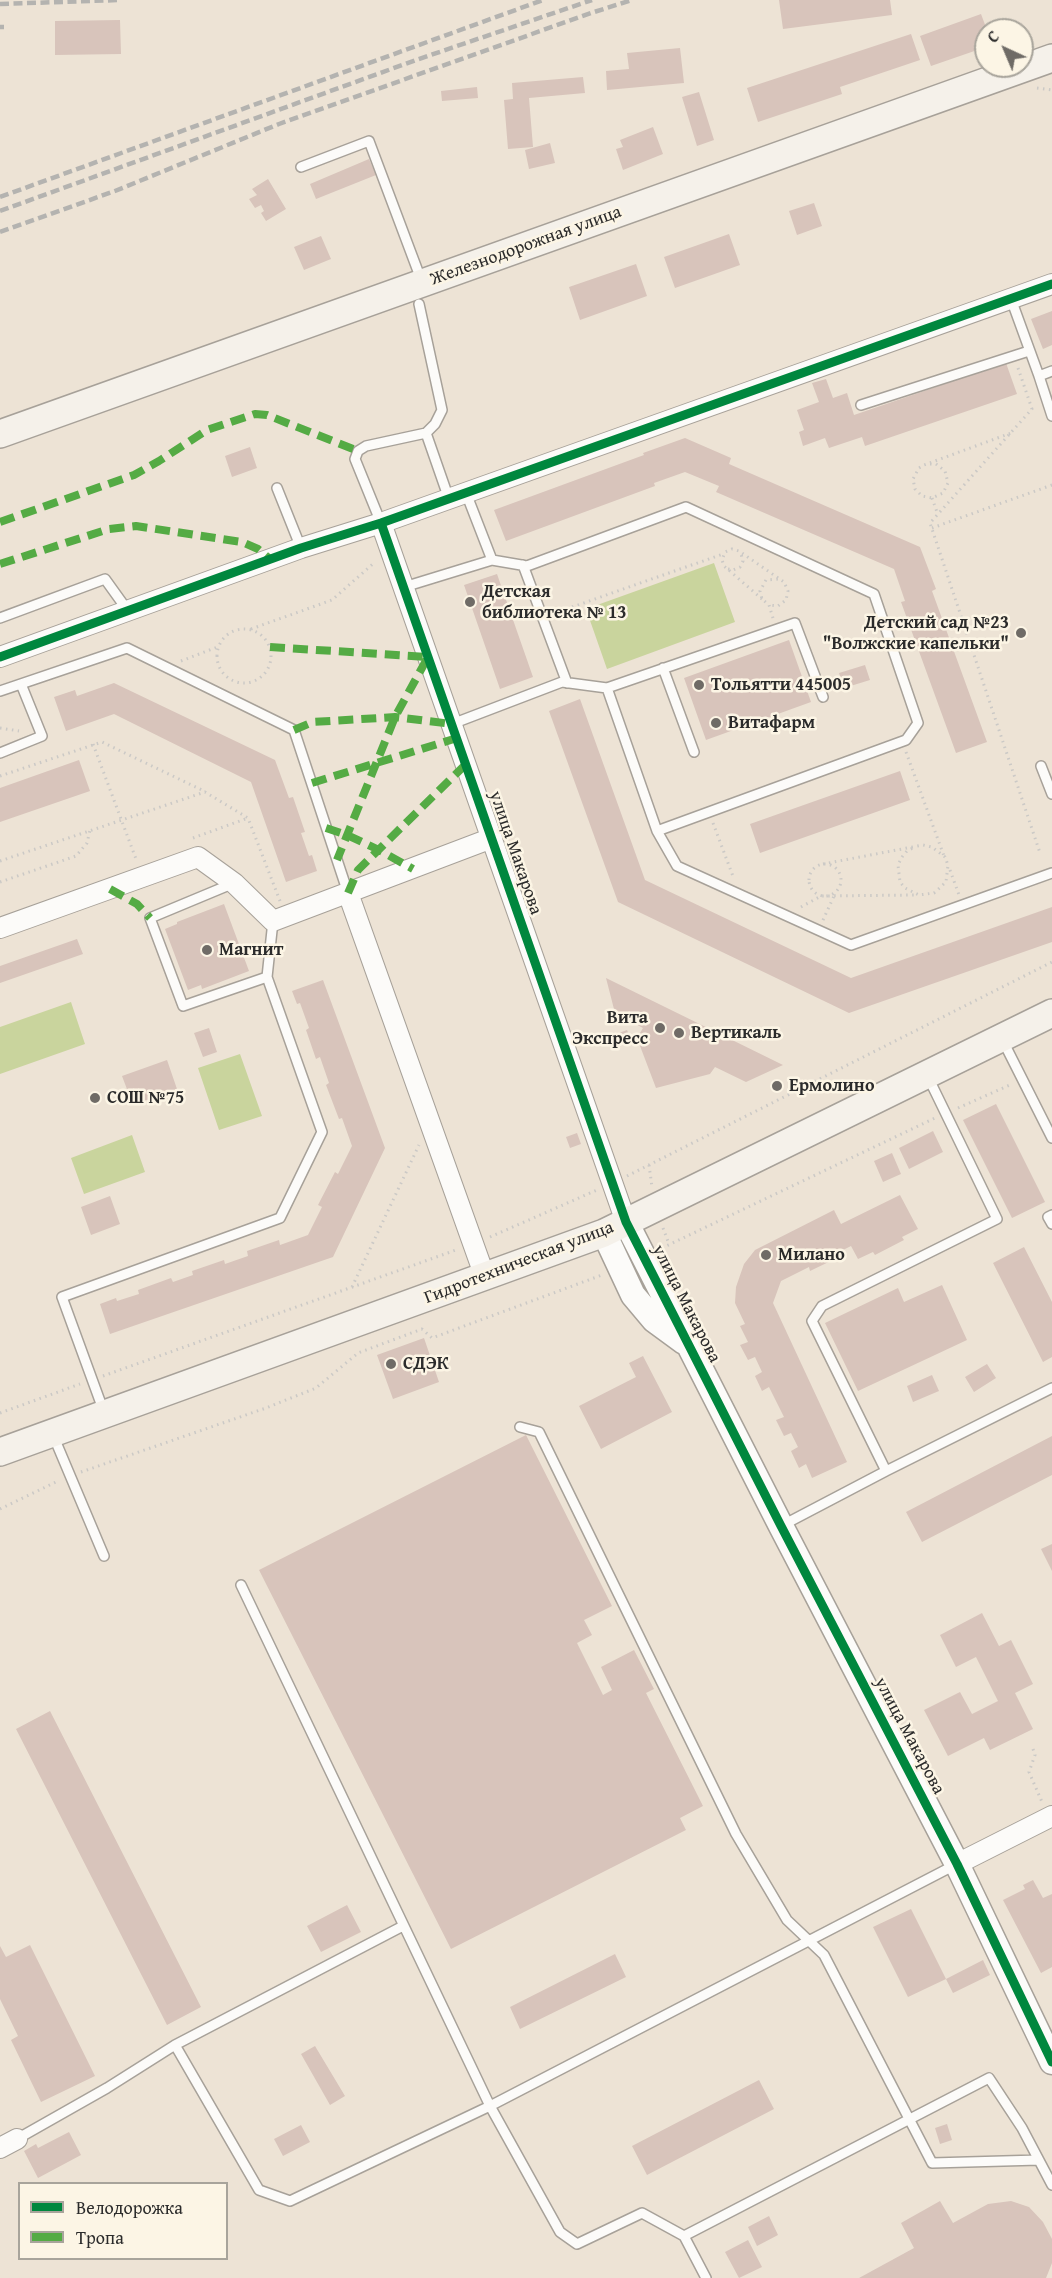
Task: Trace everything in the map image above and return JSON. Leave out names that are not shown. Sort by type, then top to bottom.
[{"type":"main road","name":"Железнодорожная улица","points":[[0,434],[420,294],[1044,65]]},
{"type":"main road","name":"Гидротехническая улица","points":[[0,1452],[485,1277],[615,1227],[1052,1013]]},
{"type":"street","points":[[0,657],[301,548],[381,523],[1052,284]]},
{"type":"street","name":"улица Макарова","points":[[381,523],[613,1186]]},
{"type":"street","points":[[0,928],[198,857],[280,919],[492,838]]},
{"type":"street","points":[[348,894],[485,1277]]},
{"type":"street","points":[[613,1186],[619,1269],[633,1295],[654,1320],[688,1345]]},
{"type":"street","name":"улица Макарова","points":[[615,1227],[644,1257],[957,1864],[1052,2062]]},
{"type":"street","points":[[957,1864],[1051,1819]]},
{"type":"lane","points":[[301,167],[369,141],[420,294],[442,410],[435,424],[426,433],[366,446],[358,451],[356,459],[381,523]]},
{"type":"lane","points":[[1011,299],[1052,416]]},
{"type":"lane","points":[[861,405],[1029,351]]},
{"type":"lane","points":[[1038,376],[1052,371]]},
{"type":"lane","points":[[426,433],[492,560]]},
{"type":"lane","points":[[277,488],[301,548]]},
{"type":"lane","points":[[404,587],[492,560],[527,566],[686,507],[874,594],[918,723],[906,740],[657,831]]},
{"type":"lane","points":[[522,565],[567,683]]},
{"type":"lane","points":[[0,618],[105,579],[128,610]]},
{"type":"lane","points":[[452,724],[562,682],[607,688],[795,623],[823,697]]},
{"type":"lane","points":[[0,691],[126,648],[294,730],[348,894]]},
{"type":"lane","points":[[663,668],[694,752]]},
{"type":"lane","points":[[0,753],[42,736],[21,684]]},
{"type":"lane","points":[[607,688],[657,831],[677,866],[851,945],[1052,873]]},
{"type":"lane","points":[[1041,766],[1052,794]]},
{"type":"lane","points":[[234,883],[150,918],[183,1006],[267,976]]},
{"type":"lane","points":[[105,1414],[62,1297],[280,1218],[322,1132],[267,976],[280,919]]},
{"type":"lane","points":[[1001,1038],[1052,1138]]},
{"type":"lane","points":[[886,1471],[812,1321],[822,1306],[997,1219],[927,1074]]},
{"type":"lane","points":[[1052,1215],[1048,1217],[1052,1224]]},
{"type":"lane","points":[[781,1526],[1052,1388]]},
{"type":"lane","points":[[520,1427],[539,1432],[736,1834],[787,1920],[824,1955],[932,2163],[1039,2160]]},
{"type":"lane","points":[[52,1433],[104,1556]]},
{"type":"lane","points":[[241,1585],[490,2106],[560,2232],[577,2244],[642,2213],[684,2236],[706,2278]]},
{"type":"lane","points":[[176,2045],[259,2190],[290,2201],[490,2106],[957,1864]]},
{"type":"lane","points":[[8,2144],[107,2088],[176,2045],[403,1926]]},
{"type":"lane","points":[[684,2236],[989,2078],[1022,2128],[1052,2185]]},
{"type":"path","points":[[1014,355],[1032,409],[930,523],[1040,852]]},
{"type":"path","points":[[930,464],[936,464],[945,471],[948,483],[943,493],[932,498],[918,493],[913,484],[915,473],[919,468],[1012,432]]},
{"type":"path","points":[[932,528],[1052,485]]},
{"type":"path","points":[[932,498],[938,515]]},
{"type":"path","points":[[166,667],[220,646],[232,633],[249,630],[332,600],[390,549]]},
{"type":"path","points":[[542,617],[732,549],[739,551],[780,579],[788,591],[786,600],[774,606],[762,599],[726,568],[723,563],[723,554]]},
{"type":"path","points":[[726,568],[733,570],[740,567],[743,557],[739,551]]},
{"type":"path","points":[[762,599],[760,591],[763,583],[771,578],[780,579]]},
{"type":"path","points":[[220,646],[219,663],[227,677],[242,683],[259,679],[270,665],[270,647],[258,633],[249,630]]},
{"type":"path","points":[[0,776],[102,742],[205,792],[248,818],[280,919]]},
{"type":"path","points":[[902,742],[963,905]]},
{"type":"path","points":[[93,744],[136,859]]},
{"type":"path","points":[[0,861],[205,792]]},
{"type":"path","points":[[709,812],[740,894]]},
{"type":"path","points":[[0,882],[76,856],[87,843],[90,830]]},
{"type":"path","points":[[823,864],[834,867],[840,875],[839,886],[827,896],[814,891],[809,883],[811,873],[823,864],[923,845],[932,846],[945,857]]},
{"type":"path","points":[[915,847],[902,857],[898,874],[905,888],[919,895]]},
{"type":"path","points":[[786,915],[821,896],[934,894],[940,889],[948,874],[948,865]]},
{"type":"path","points":[[818,930],[834,896]]},
{"type":"path","points":[[0,1413],[473,1244],[613,1186],[1052,962]]},
{"type":"path","points":[[644,1257],[945,1113],[1022,1079]]},
{"type":"path","points":[[352,1287],[429,1122]]},
{"type":"path","points":[[0,1509],[70,1476],[266,1408],[316,1388],[358,1353],[422,1329],[432,1338],[619,1269]]},
{"type":"path","points":[[1033,1749],[1035,1755],[1029,1772],[1051,1819]]},
{"type":"green space","points":[[714,563],[735,622],[607,669],[586,609]]},
{"type":"green space","points":[[71,1002],[85,1044],[0,1074],[0,1027]]},
{"type":"green space","points":[[240,1054],[262,1116],[219,1130],[198,1068]]},
{"type":"green space","points":[[132,1135],[145,1172],[84,1194],[71,1158]]},
{"type":"building","points":[[779,0],[890,0],[892,15],[783,29]]},
{"type":"building","points":[[981,14],[982,18],[974,18],[974,51],[931,66],[920,36]]},
{"type":"building","points":[[120,20],[121,54],[55,55],[55,21]]},
{"type":"building","points":[[911,34],[920,60],[840,87],[842,94],[758,122],[747,88]]},
{"type":"building","points":[[680,48],[684,83],[607,90],[606,71],[629,69],[627,53]]},
{"type":"building","points":[[583,77],[585,93],[529,98],[533,147],[508,149],[504,100],[513,99],[512,83]]},
{"type":"building","points":[[477,87],[478,98],[442,101],[441,91]]},
{"type":"building","points":[[699,92],[714,140],[697,146],[682,97]]},
{"type":"building","points":[[653,127],[663,154],[623,170],[616,149],[623,147],[620,140]]},
{"type":"building","points":[[550,143],[555,163],[529,169],[525,150]]},
{"type":"building","points":[[369,159],[376,175],[316,199],[310,184]]},
{"type":"building","points":[[268,179],[286,209],[266,221],[261,213],[264,211],[261,205],[255,208],[249,199],[257,195],[252,189]]},
{"type":"building","points":[[814,203],[822,226],[797,235],[789,211]]},
{"type":"building","points":[[729,234],[740,265],[675,288],[664,257]]},
{"type":"building","points":[[321,236],[331,259],[304,270],[294,247]]},
{"type":"building","points":[[636,264],[647,296],[580,320],[569,287]]},
{"type":"building","points":[[1052,311],[1052,345],[1043,349],[1031,319]]},
{"type":"building","points":[[1006,363],[1017,394],[865,446],[862,437],[829,448],[825,438],[803,446],[799,432],[804,430],[797,410],[819,402],[812,383],[826,379],[833,398],[847,393],[854,415]]},
{"type":"building","points":[[685,438],[731,458],[729,464],[920,547],[936,589],[932,591],[987,742],[956,753],[901,602],[905,601],[894,569],[716,492],[719,486],[685,472],[654,483],[655,486],[506,541],[494,510]]},
{"type":"building","points":[[250,447],[257,468],[232,477],[225,456]]},
{"type":"building","points":[[497,574],[533,677],[500,689],[464,585]]},
{"type":"building","points":[[789,640],[811,702],[706,740],[684,678]]},
{"type":"building","points":[[865,665],[870,680],[844,688],[839,673]]},
{"type":"building","points":[[114,683],[275,760],[289,798],[293,797],[305,832],[301,833],[317,871],[286,882],[251,782],[114,714],[66,731],[54,697],[75,690],[77,696]]},
{"type":"building","points":[[580,699],[645,880],[851,978],[1052,907],[1052,942],[849,1013],[618,902],[549,711]]},
{"type":"building","points":[[79,760],[90,791],[0,822],[0,788]]},
{"type":"building","points":[[900,771],[910,800],[760,853],[750,824]]},
{"type":"building","name":"Магнит","points":[[224,904],[249,971],[202,989],[201,985],[188,990],[165,929]]},
{"type":"building","points":[[77,939],[83,954],[0,983],[0,966]]},
{"type":"building","name":"Вертикаль","points":[[606,978],[783,1065],[746,1082],[715,1067],[710,1074],[656,1088],[637,1038],[643,1028],[615,1013]]},
{"type":"building","points":[[323,980],[385,1148],[333,1257],[110,1334],[100,1304],[116,1298],[117,1301],[139,1294],[138,1290],[171,1278],[173,1282],[193,1275],[192,1271],[224,1260],[225,1264],[248,1256],[247,1251],[279,1240],[280,1245],[308,1235],[322,1207],[318,1205],[335,1172],[338,1174],[352,1146],[326,1085],[329,1083],[320,1057],[316,1059],[300,1003],[297,1004],[292,991]]},
{"type":"building","points":[[209,1028],[217,1052],[203,1057],[194,1033]]},
{"type":"building","points":[[627,1030],[631,1040],[614,1046],[611,1036]]},
{"type":"building","points":[[167,1060],[177,1089],[133,1105],[122,1076]]},
{"type":"building","points":[[996,1104],[1045,1202],[1012,1218],[963,1120]]},
{"type":"building","points":[[933,1131],[943,1152],[909,1169],[899,1148]]},
{"type":"building","points":[[577,1133],[581,1144],[570,1148],[566,1137]]},
{"type":"building","points":[[892,1153],[901,1174],[883,1182],[874,1161]]},
{"type":"building","points":[[900,1195],[918,1229],[902,1237],[904,1240],[875,1255],[873,1252],[858,1259],[851,1246],[837,1253],[839,1257],[810,1271],[809,1267],[781,1281],[773,1303],[847,1462],[812,1478],[806,1464],[799,1468],[791,1451],[798,1447],[791,1433],[784,1436],[776,1420],[784,1417],[769,1387],[762,1391],[755,1376],[762,1372],[755,1357],[748,1360],[740,1345],[748,1342],[740,1326],[745,1324],[735,1303],[736,1287],[744,1264],[755,1250],[834,1210],[841,1224]]},
{"type":"building","points":[[110,1196],[120,1224],[91,1235],[81,1207]]},
{"type":"building","points":[[1024,1247],[1052,1302],[1052,1357],[1043,1362],[993,1263]]},
{"type":"building","points":[[942,1285],[967,1340],[858,1391],[825,1323],[898,1288],[904,1302]]},
{"type":"building","points":[[424,1338],[439,1382],[393,1399],[377,1355]]},
{"type":"building","points":[[643,1356],[672,1412],[601,1449],[579,1406],[636,1377],[629,1363]]},
{"type":"building","points":[[987,1364],[996,1378],[974,1392],[965,1377]]},
{"type":"building","points":[[932,1375],[939,1391],[913,1402],[907,1386]]},
{"type":"building","points":[[526,1435],[612,1606],[584,1620],[592,1635],[577,1643],[603,1695],[612,1690],[601,1667],[634,1650],[654,1689],[646,1693],[703,1806],[680,1818],[686,1830],[451,1949],[259,1570]]},
{"type":"building","points":[[1052,1436],[1052,1475],[922,1542],[906,1512]]},
{"type":"building","points":[[1052,1544],[1052,1571],[1041,1549]]},
{"type":"building","points":[[982,1613],[999,1646],[1011,1640],[1033,1684],[1015,1693],[1033,1729],[990,1750],[984,1738],[948,1756],[924,1710],[960,1692],[972,1714],[998,1701],[976,1657],[956,1667],[940,1635]]},
{"type":"building","points":[[50,1711],[201,2007],[167,2025],[16,1729]]},
{"type":"building","points":[[1033,1880],[1043,1898],[1052,1894],[1052,1967],[1041,1973],[1003,1900],[1025,1889],[1023,1885]]},
{"type":"building","points":[[347,1905],[361,1932],[321,1952],[307,1926]]},
{"type":"building","points":[[911,1909],[946,1979],[908,1997],[873,1927]]},
{"type":"building","points":[[30,1945],[95,2076],[41,2102],[11,2040],[18,2036],[0,1999],[0,1946],[6,1957]]},
{"type":"building","points":[[615,1954],[626,1977],[520,2029],[510,2007]]},
{"type":"building","points":[[983,1960],[990,1975],[953,1993],[946,1979]]},
{"type":"building","points":[[315,2046],[345,2096],[330,2105],[301,2054]]},
{"type":"building","points":[[759,2080],[774,2109],[647,2175],[632,2146]]},
{"type":"building","points":[[947,2124],[952,2140],[940,2144],[935,2128]]},
{"type":"building","points":[[301,2125],[310,2142],[283,2156],[274,2139]]},
{"type":"building","points":[[69,2132],[81,2155],[38,2178],[24,2151],[36,2144],[38,2148]]},
{"type":"building","points":[[940,2201],[953,2223],[988,2204],[1011,2201],[1029,2207],[1043,2222],[1052,2239],[1052,2263],[1046,2278],[859,2278],[914,2248],[901,2223]]},
{"type":"building","points":[[769,2216],[778,2235],[757,2246],[748,2227]]},
{"type":"building","points":[[748,2240],[762,2267],[739,2278],[725,2252]]},
{"type":"railway","points":[[0,4],[120,0]]},
{"type":"railway","points":[[0,197],[543,0]]},
{"type":"railway","points":[[0,211],[416,60],[592,0]]},
{"type":"railway","points":[[0,232],[115,191],[279,124],[632,0]]},
{"type":"marked path","points":[[0,522],[134,475],[207,430],[255,414],[267,415],[358,451]]},
{"type":"marked path","points":[[0,564],[109,529],[136,526],[242,542],[258,549],[270,559]]},
{"type":"marked path","points":[[270,647],[428,657],[395,717],[337,860]]},
{"type":"marked path","points":[[294,730],[313,722],[395,717],[452,724]]},
{"type":"marked path","points":[[312,783],[457,738]]},
{"type":"marked path","points":[[348,893],[358,870],[466,764]]},
{"type":"marked path","points":[[326,828],[379,850],[413,869]]},
{"type":"marked path","points":[[110,889],[137,904],[150,918]]},
{"type":"cycle path","points":[[0,657],[301,548],[381,523],[1052,284]]},
{"type":"cycle path","points":[[381,523],[626,1222],[957,1864],[1052,2062]]},
{"type":"place","name":"Детская библиотека № 13","points":[[470,602]]},
{"type":"place","name":"Детский сад №23 \"Волжские капельки\"","points":[[1021,633]]},
{"type":"place","name":"Тольятти 445005","points":[[699,685]]},
{"type":"place","name":"Витафарм","points":[[716,723]]},
{"type":"place","name":"Магнит","points":[[207,950]]},
{"type":"place","name":"Вита Экспресс","points":[[660,1028]]},
{"type":"place","name":"Вертикаль","points":[[679,1033]]},
{"type":"place","name":"Ермолино","points":[[777,1086]]},
{"type":"place","name":"СОШ №75","points":[[95,1098]]},
{"type":"place","name":"Милано","points":[[766,1255]]},
{"type":"place","name":"СДЭК","points":[[391,1364]]}]
